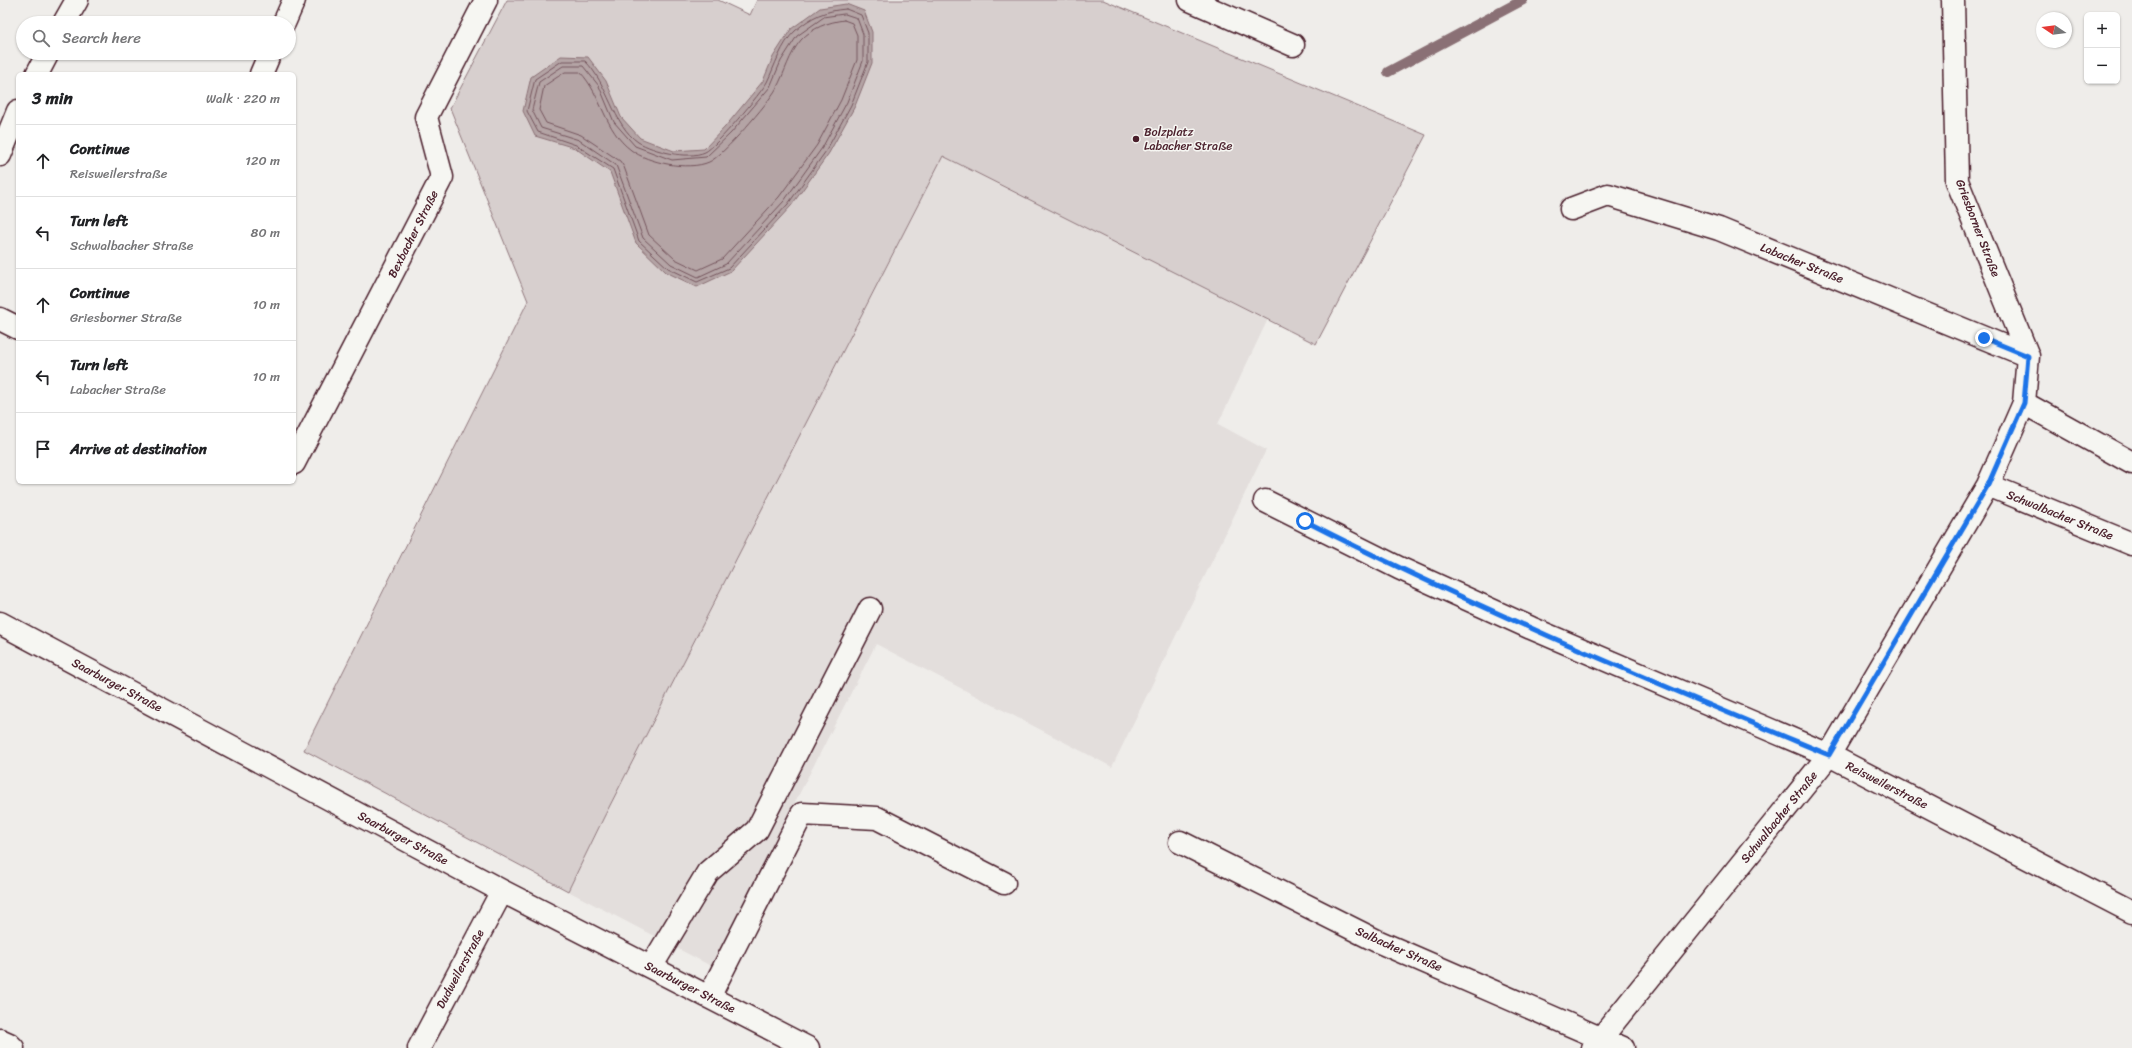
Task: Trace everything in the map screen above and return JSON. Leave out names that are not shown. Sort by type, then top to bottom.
[{"type":"street","points":[[68,16],[77,0]]},
{"type":"street","points":[[287,16],[294,0]]},
{"type":"street","name":"Bexbacher Straße","points":[[296,459],[442,177],[426,117],[486,0]]},
{"type":"street","points":[[1190,0],[1293,45]]},
{"type":"street","name":"Griesborner Straße","points":[[1953,0],[1957,182],[2028,356],[2024,403]]},
{"type":"street","points":[[38,72],[44,60]]},
{"type":"street","points":[[262,72],[267,60]]},
{"type":"street","points":[[0,155],[16,116]]},
{"type":"street","name":"Labacher Straße","points":[[1571,209],[1608,195],[1720,229],[2028,356]]},
{"type":"street","points":[[0,319],[16,327]]},
{"type":"street","points":[[2024,403],[2132,463]]},
{"type":"street","name":"Schwalbacher Straße","points":[[1598,1043],[1829,755],[1988,485],[2024,403]]},
{"type":"street","name":"Schwalbacher Straße","points":[[1988,485],[2132,544]]},
{"type":"street","name":"Reisweilerstraße","points":[[1265,500],[1399,568],[1524,625],[1829,755],[2132,912]]},
{"type":"street","points":[[651,967],[708,872],[758,830],[870,610]]},
{"type":"street","name":"Saarburger Straße","points":[[0,623],[502,891],[808,1048]]},
{"type":"street","points":[[709,997],[802,814],[877,818],[1004,883]]},
{"type":"street","name":"Salbacher Straße","points":[[1180,842],[1377,941],[1598,1043],[1623,1048]]},
{"type":"street","name":"Dudweilerstraße","points":[[419,1048],[502,891]]},
{"type":"street","points":[[0,1040],[10,1044],[13,1048]]},
{"type":"shaded area","points":[[507,0],[718,0],[750,15],[757,0],[1103,0],[1426,135],[1316,344],[943,156],[604,817],[568,891],[304,750],[528,301],[450,108]]},
{"type":"shaded area","points":[[943,155],[1268,319],[1218,424],[1266,450],[1112,767],[876,644],[711,966],[568,891],[604,817]]},
{"type":"water","points":[[846,4],[864,11],[872,32],[872,63],[855,106],[829,153],[791,206],[731,271],[697,287],[666,272],[636,243],[610,172],[575,148],[535,136],[523,111],[531,77],[561,56],[588,57],[606,81],[621,117],[640,138],[674,151],[704,149],[725,127],[763,81],[773,57],[791,29],[820,8]]},
{"type":"waterway","points":[[1388,72],[1523,0]]},
{"type":"place","name":"Bolzplatz Labacher Straße","points":[[1136,139]]},
{"type":"route","points":[[1305,521],[1399,568],[1517,622],[1829,755],[1988,485],[2024,403],[2028,356],[1984,338]]}]
